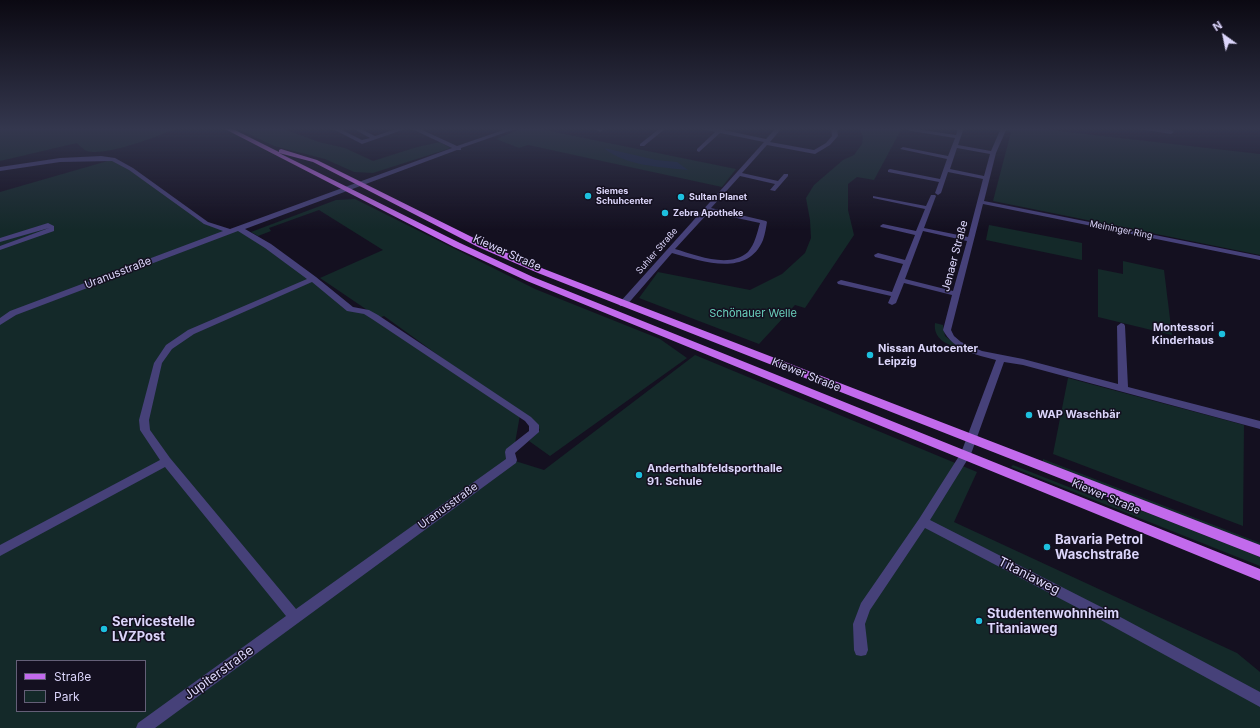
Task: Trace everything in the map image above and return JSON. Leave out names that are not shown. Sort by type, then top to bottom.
[{"type":"main road","name":"Kiewer Straße","points":[[294,162],[348,188],[457,246],[530,279],[966,454],[1260,575]]},
{"type":"main road","name":"Kiewer Straße","points":[[317,162],[361,183],[481,246],[623,304],[972,438],[1260,552]]},
{"type":"street","points":[[0,169],[47,162]]},
{"type":"street","points":[[118,162],[131,169],[206,223],[230,230]]},
{"type":"street","points":[[348,188],[416,162]]},
{"type":"street","name":"Suhler Straße","points":[[623,304],[749,162]]},
{"type":"street","points":[[892,303],[928,208],[942,181],[949,162]]},
{"type":"street","name":"Jenaer Straße","points":[[991,162],[947,330],[948,334],[960,344],[1001,359]]},
{"type":"street","points":[[946,170],[987,178]]},
{"type":"street","points":[[890,171],[942,181]]},
{"type":"street","points":[[738,174],[779,183]]},
{"type":"street","points":[[773,190],[786,175]]},
{"type":"street","name":"Uranusstraße","points":[[0,322],[13,313],[230,230],[239,229],[348,188]]},
{"type":"street","points":[[875,197],[928,208]]},
{"type":"street","name":"Meininger Ring","points":[[981,202],[1260,258]]},
{"type":"street","points":[[670,250],[724,263],[735,262],[752,251],[758,244],[764,222],[706,209]]},
{"type":"street","points":[[0,240],[48,225],[52,227],[52,230],[0,248]]},
{"type":"street","points":[[883,226],[971,240]]},
{"type":"street","name":"Uranusstraße","points":[[239,229],[268,246],[313,279],[350,309],[366,312],[375,317],[528,419],[534,425],[534,432],[510,452],[512,460],[295,617]]},
{"type":"street","points":[[878,255],[907,263]]},
{"type":"street","points":[[295,617],[166,461],[148,434],[144,420],[158,363],[169,347],[191,332],[313,279]]},
{"type":"street","points":[[901,280],[957,294]]},
{"type":"street","points":[[841,282],[895,295]]},
{"type":"street","points":[[1121,326],[1123,390]]},
{"type":"street","points":[[861,650],[859,624],[866,607],[923,522],[966,454],[1001,359],[1023,362],[1123,390],[1260,425]]},
{"type":"street","points":[[0,551],[166,461]]},
{"type":"street","name":"Titaniaweg","points":[[923,522],[1106,616],[1260,700]]},
{"type":"street","name":"Jupiterstraße","points":[[143,728],[295,617]]},
{"type":"green space","points":[[104,162],[116,162],[121,164],[206,223],[230,231],[239,229],[268,245],[350,309],[366,312],[520,415],[512,460],[544,470],[695,355],[977,472],[954,522],[1237,653],[1260,672],[1260,728],[0,728],[0,192]]},
{"type":"green space","points":[[332,162],[407,162],[373,173],[354,172]]},
{"type":"green space","points":[[606,162],[702,162],[736,169],[722,187]]},
{"type":"green space","name":"Schönauer Welle","points":[[841,162],[884,162],[874,180],[857,177],[848,184],[848,210],[854,235],[805,308],[795,305],[759,344],[639,298],[658,272],[750,290],[782,274],[805,253],[811,238],[810,220],[806,198],[814,185]]},
{"type":"green space","points":[[1003,162],[1260,162],[1260,255],[993,201]]},
{"type":"green space","points":[[355,199],[535,289],[660,339],[687,358],[550,456],[529,441],[540,430],[536,423],[521,415],[384,316],[379,318],[320,278],[383,250],[319,210],[269,228],[271,231],[258,236],[251,232],[336,200]]},
{"type":"green space","points":[[989,225],[1082,243],[1082,260],[986,240]]},
{"type":"green space","points":[[1123,261],[1164,270],[1172,335],[1098,317],[1098,269],[1123,274]]},
{"type":"green space","points":[[935,323],[943,325],[945,336],[960,348],[946,343],[939,337],[936,333]]},
{"type":"green space","points":[[1068,378],[1244,425],[1243,526],[1053,454]]},
{"type":"green space","points":[[1043,459],[1260,543],[1260,547],[1043,462]]},
{"type":"green space","points":[[1013,465],[1094,497],[1148,513],[1260,557],[1260,566],[1011,467]]},
{"type":"water","points":[[633,162],[677,162],[688,170],[644,165]]},
{"type":"place","name":"Siemes Schuhcenter","points":[[588,196]]},
{"type":"place","name":"Sultan Planet","points":[[681,197]]},
{"type":"place","name":"Zebra Apotheke","points":[[665,213]]},
{"type":"place","name":"Montessori Kinderhaus","points":[[1222,334]]},
{"type":"place","name":"Nissan Autocenter Leipzig","points":[[870,355]]},
{"type":"place","name":"WAP Waschbär","points":[[1029,415]]},
{"type":"place","name":"Anderthalbfeldsporthalle 91. Schule","points":[[639,475]]},
{"type":"place","name":"Bavaria Petrol Waschstraße","points":[[1047,547]]},
{"type":"place","name":"Studentenwohnheim Titaniaweg","points":[[979,621]]},
{"type":"place","name":"Servicestelle LVZPost","points":[[104,629]]}]
